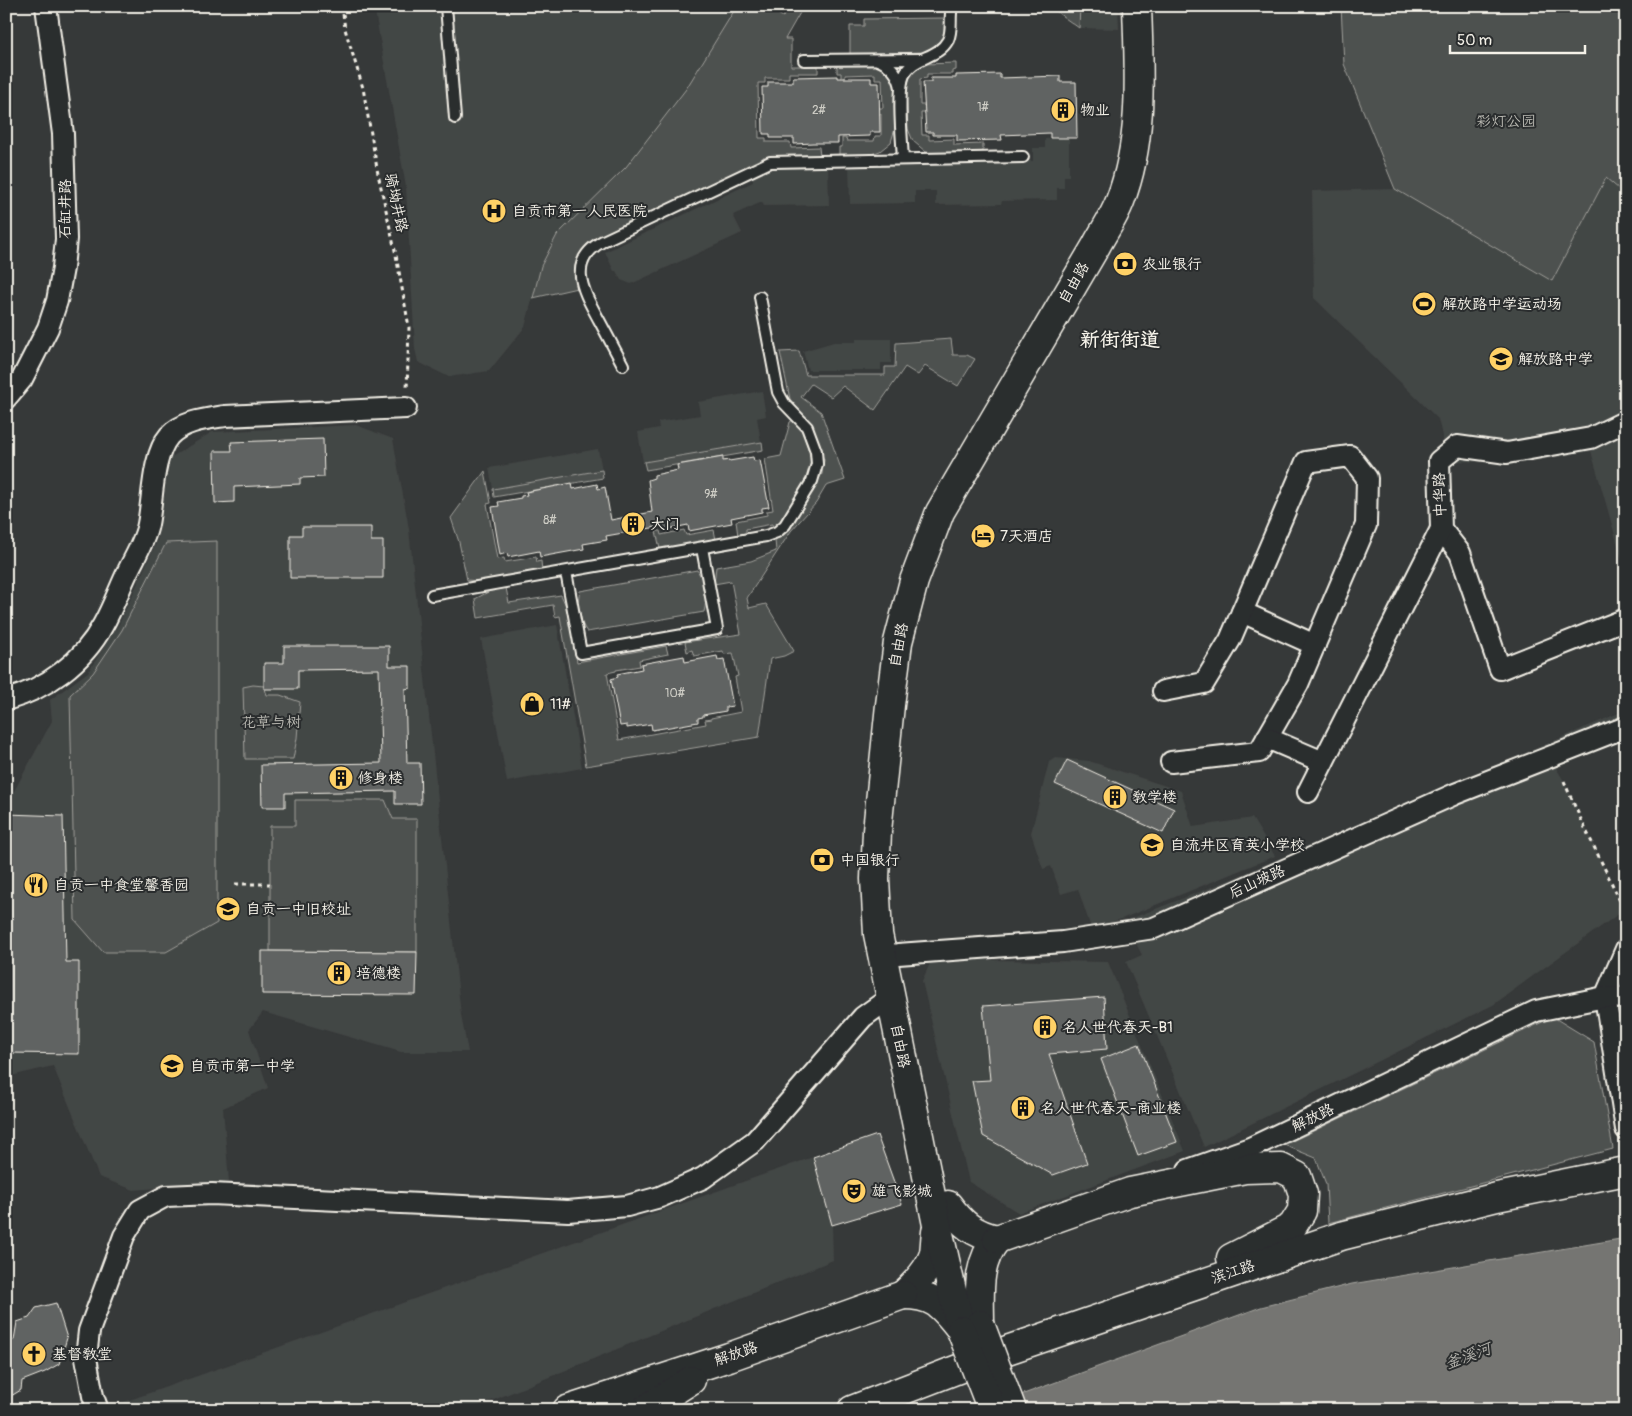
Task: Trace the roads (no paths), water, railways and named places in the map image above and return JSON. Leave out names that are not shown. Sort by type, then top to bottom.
[{"type":"main road","name":"自由路","points":[[971,1327],[890,997],[878,934],[875,878],[877,831],[890,705],[898,642],[907,607],[914,581],[940,512],[1120,202],[1133,154],[1140,99],[1137,6]]},
{"type":"main road","name":"自由路","points":[[942,1215],[894,932],[890,880],[892,831],[905,707],[914,645],[928,587],[958,518],[1110,257],[1135,209],[1149,157],[1155,101],[1153,6]]},
{"type":"main road","points":[[1130,1192],[1245,1169],[1281,1168],[1297,1176],[1304,1194],[1302,1211],[1292,1227],[1228,1259],[1185,1288]]},
{"type":"main road","name":"滨江路","points":[[852,1410],[1010,1349],[1341,1236],[1497,1197],[1626,1171]]},
{"type":"main road","name":"解放路","points":[[997,1239],[1130,1192]]},
{"type":"main road","points":[[903,1295],[925,1271],[934,1254],[942,1215],[958,1219],[982,1236],[997,1239]]},
{"type":"main road","points":[[992,1410],[971,1327],[983,1263],[988,1249],[997,1239]]},
{"type":"main road","points":[[903,1295],[919,1295],[934,1301],[971,1327],[1012,1410]]},
{"type":"main road","name":"解放路","points":[[567,1410],[729,1357],[903,1295]]},
{"type":"main road","points":[[644,1410],[729,1357]]},
{"type":"street","name":"石缸井路","points":[[6,398],[22,379],[48,328],[57,301],[66,239],[63,134],[46,6]]},
{"type":"street","points":[[6,700],[24,695],[47,683],[68,668],[85,650],[103,626],[148,527],[161,450],[170,436],[184,425],[226,416],[406,408]]},
{"type":"street","name":"中华路","points":[[1626,421],[1591,438],[1506,453],[1457,446],[1439,461],[1441,529],[1460,553],[1500,668],[1626,619]]},
{"type":"street","points":[[1163,691],[1204,682],[1230,640],[1306,462],[1350,456],[1367,478],[1366,525],[1298,684],[1259,752],[1171,762]]},
{"type":"street","points":[[1308,792],[1441,529]]},
{"type":"street","points":[[1242,612],[1315,645]]},
{"type":"street","name":"后山坡路","points":[[898,954],[1063,942],[1154,928],[1454,794],[1626,727]]},
{"type":"street","points":[[1267,738],[1323,762]]},
{"type":"street","points":[[1626,949],[1604,997],[1626,1129]]},
{"type":"street","points":[[98,1410],[93,1396],[86,1358],[89,1331],[124,1236],[140,1210],[166,1196],[212,1194],[568,1211],[627,1206],[660,1197],[703,1178],[755,1141],[863,1017],[890,997]]},
{"type":"street","name":"解放路","points":[[1130,1192],[1250,1148],[1536,1011],[1604,997],[1626,998]]},
{"type":"lane","points":[[446,6],[455,118]]},
{"type":"lane","points":[[901,89],[907,71],[915,63],[937,52],[948,41],[952,6]]},
{"type":"lane","points":[[804,60],[923,58]]},
{"type":"lane","points":[[872,59],[884,63],[891,68],[898,78],[901,89],[903,159]]},
{"type":"lane","points":[[623,365],[582,285],[583,261],[593,247],[770,162],[1023,157]]},
{"type":"lane","points":[[432,595],[766,536],[782,529],[812,481],[816,470],[817,457],[807,427],[784,403],[778,392],[760,297]]},
{"type":"lane","points":[[566,572],[581,653],[717,628],[702,548]]},
{"type":"water","name":"釜溪河","points":[[1626,1238],[1626,1410],[980,1410],[1261,1307],[1352,1284]]},
{"type":"place","name":"物业","points":[[1063,110]]},
{"type":"place","name":"自贡市第一人民医院","points":[[494,211]]},
{"type":"place","name":"农业银行","points":[[1125,264]]},
{"type":"place","name":"解放路中学运动场","points":[[1424,304]]},
{"type":"place","name":"解放路中学","points":[[1501,359]]},
{"type":"place","name":"大门","points":[[633,524]]},
{"type":"place","name":"7天酒店","points":[[983,536]]},
{"type":"place","name":"11#","points":[[532,704]]},
{"type":"place","name":"修身楼","points":[[341,778]]},
{"type":"place","name":"教学楼","points":[[1115,797]]},
{"type":"place","name":"自流井区育英小学校","points":[[1152,845]]},
{"type":"place","name":"中国银行","points":[[822,860]]},
{"type":"place","name":"自贡一中食堂馨香园","points":[[36,885]]},
{"type":"place","name":"自贡一中旧校址","points":[[228,909]]},
{"type":"place","name":"培德楼","points":[[339,973]]},
{"type":"place","name":"名人世代春天-B1","points":[[1045,1027]]},
{"type":"place","name":"自贡市第一中学","points":[[172,1066]]},
{"type":"place","name":"名人世代春天-商业楼","points":[[1023,1108]]},
{"type":"place","name":"雄飞影城","points":[[854,1191]]},
{"type":"place","name":"基督教堂","points":[[34,1354]]},
{"type":"district","name":"新街街道","points":[[1120,339]]},
{"type":"park label","name":"彩灯公园","points":[[1506,121]]},
{"type":"park label","name":"花草与树","points":[[271,722]]}]
